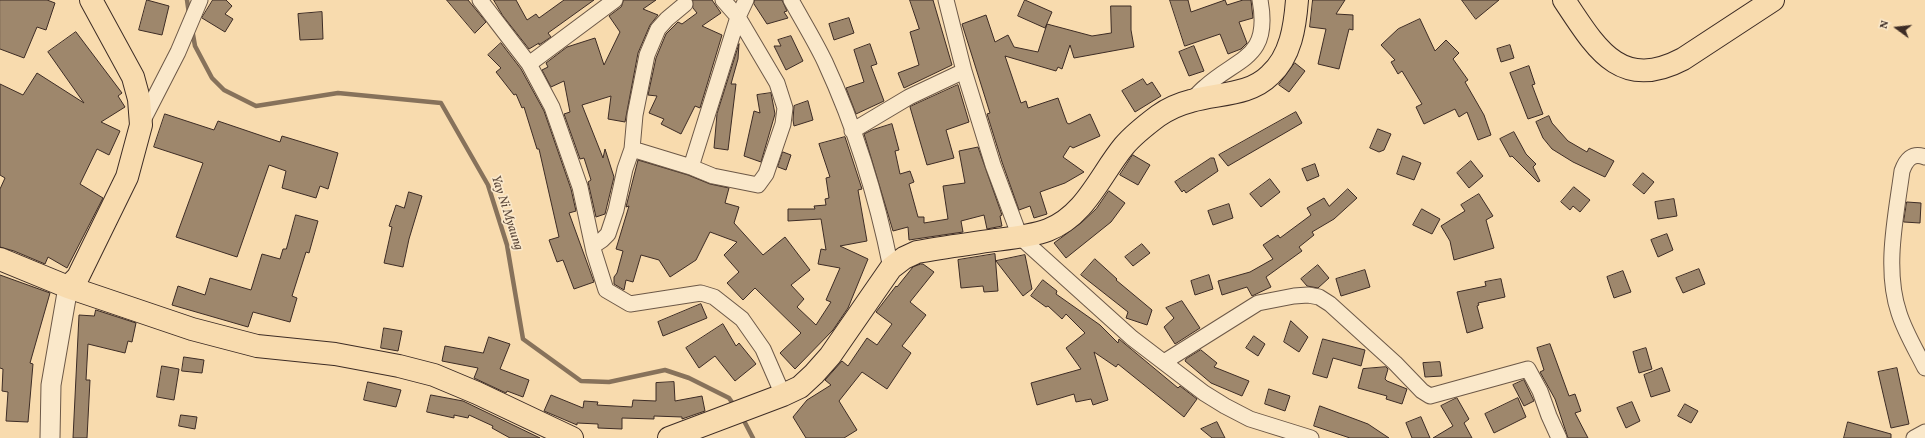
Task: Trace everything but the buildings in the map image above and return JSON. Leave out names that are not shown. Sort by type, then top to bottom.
[{"type":"main road","points":[[74,285],[127,177],[141,125],[139,99],[133,77],[91,0]]},
{"type":"main road","points":[[669,438],[783,395],[800,387],[822,365],[891,268],[904,258],[917,252],[1020,237],[1048,230],[1075,212],[1085,202],[1124,147],[1139,130],[1172,107],[1192,100],[1243,90],[1258,84],[1271,75],[1282,60],[1290,43],[1295,24],[1297,0]]},
{"type":"main road","points":[[1564,0],[1597,46],[1610,59],[1630,69],[1643,71],[1668,67],[1683,59],[1773,0]]},
{"type":"main road","points":[[0,259],[192,329],[257,346],[335,354],[399,366],[434,375],[477,393],[571,438]]},
{"type":"street","points":[[480,0],[529,64],[552,107],[580,187],[593,246],[606,290],[630,304],[701,293],[714,297],[742,319],[763,349],[783,395]]},
{"type":"street","points":[[529,64],[615,0]]},
{"type":"street","points":[[632,149],[691,167],[713,176],[758,185],[766,174],[783,124],[786,108],[778,83],[738,17],[722,0]]},
{"type":"street","points":[[691,167],[738,17],[746,0]]},
{"type":"street","points":[[791,0],[825,62],[852,131],[882,222],[891,268]]},
{"type":"street","points":[[946,0],[964,71],[993,165],[1020,237],[1132,338],[1225,406],[1250,419],[1311,438]]},
{"type":"street","points":[[1192,100],[1205,86],[1245,60],[1251,53],[1260,36],[1262,10],[1260,0]]},
{"type":"street","points":[[141,125],[178,52],[199,3]]},
{"type":"street","points":[[593,246],[608,234],[616,210],[625,169],[632,149],[635,116],[647,55],[658,29],[667,19],[685,4]]},
{"type":"street","points":[[852,131],[909,97],[964,71]]},
{"type":"street","points":[[1925,157],[1918,154],[1911,156],[1906,161],[1902,171],[1892,260],[1893,291],[1899,314],[1925,368]]},
{"type":"street","points":[[50,438],[51,385],[74,285]]},
{"type":"street","points":[[61,438],[62,380],[74,285]]},
{"type":"street","points":[[1164,362],[1258,303],[1294,296],[1319,297],[1330,304],[1395,363],[1422,391],[1430,396],[1528,368],[1540,390],[1548,416],[1559,438]]},
{"type":"street","points":[[1914,438],[1925,432]]},
{"type":"waterway","name":"Yay Ni Myaung","points":[[187,0],[189,14]]},
{"type":"waterway","name":"Yay Ni Myaung","points":[[192,29],[195,46],[212,78],[224,90],[256,106],[338,93],[441,103],[488,185],[507,245],[523,339],[581,381],[609,382],[665,370],[689,378],[729,398],[736,408]]},
{"type":"waterway","name":"Yay Ni Myaung","points":[[742,417],[753,438]]}]
